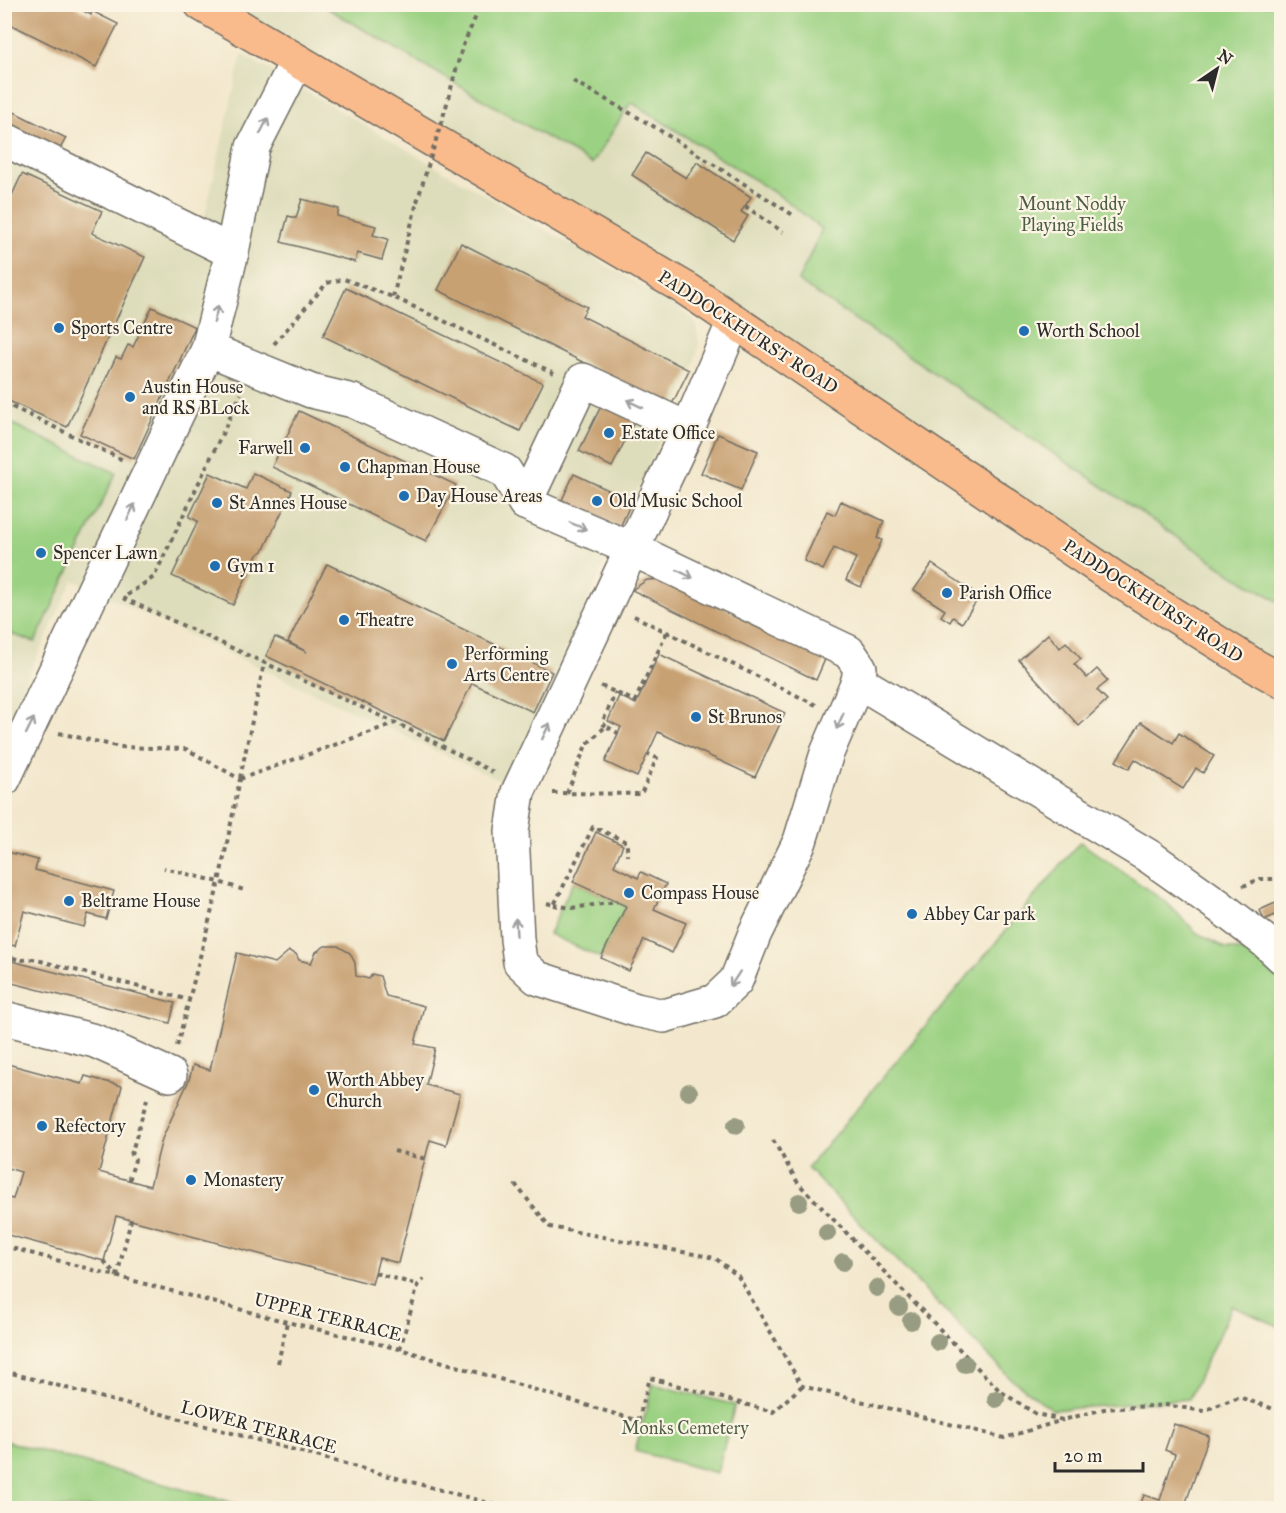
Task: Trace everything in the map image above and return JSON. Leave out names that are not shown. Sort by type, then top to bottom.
[{"type":"main road","name":"PADDOCKHURST ROAD","points":[[201,4],[688,290],[1113,578],[1281,681]]},
{"type":"lane","points":[[4,779],[208,349],[232,252],[253,147],[297,61]]},
{"type":"lane","points":[[4,139],[232,252]]},
{"type":"lane","points":[[208,349],[249,378],[353,401],[506,471],[525,503],[632,549],[849,652],[860,668],[858,681],[827,753],[800,841],[747,928],[736,981],[715,1000],[664,1016],[636,1010],[537,978],[520,962],[512,831],[519,788],[632,549],[688,429],[734,321]]},
{"type":"lane","points":[[525,503],[583,380],[688,429]]},
{"type":"lane","points":[[858,681],[1150,857],[1238,920],[1275,949],[1281,957]]},
{"type":"lane","points":[[4,1018],[95,1041],[170,1075]]},
{"type":"path","points":[[393,297],[462,48],[476,16]]},
{"type":"path","points":[[573,81],[653,126],[793,215]]},
{"type":"path","points":[[745,206],[783,232]]},
{"type":"path","points":[[118,603],[154,577],[249,378],[327,283],[344,279],[393,297],[580,386]]},
{"type":"path","points":[[4,403],[149,473]]},
{"type":"path","points":[[124,597],[264,664],[396,723],[534,794],[642,794],[657,758],[648,754]]},
{"type":"path","points":[[632,615],[822,707]]},
{"type":"path","points":[[594,683],[635,701],[667,632]]},
{"type":"path","points":[[181,1030],[219,882],[264,664]]},
{"type":"path","points":[[616,692],[602,723],[618,733]]},
{"type":"path","points":[[30,725],[120,747],[186,749],[240,779],[396,723]]},
{"type":"path","points":[[567,793],[586,745],[606,726]]},
{"type":"path","points":[[554,905],[593,827],[627,842],[627,856]]},
{"type":"path","points":[[164,868],[247,891]]},
{"type":"path","points":[[514,890],[554,905],[571,908],[616,902]]},
{"type":"path","points":[[4,956],[22,960],[33,959],[189,1000]]},
{"type":"path","points":[[130,1180],[130,1171],[135,1164],[135,1159],[131,1155],[147,1099]]},
{"type":"path","points":[[773,1140],[798,1183],[1000,1391],[1036,1414],[1063,1420]]},
{"type":"path","points":[[394,1151],[426,1159]]},
{"type":"path","points":[[515,1184],[550,1227],[715,1258],[738,1276],[802,1386],[1004,1438],[1104,1409],[1166,1405],[1203,1412],[1239,1397],[1281,1412]]},
{"type":"path","points":[[117,1276],[131,1220]]},
{"type":"path","name":"UPPER TERRACE","points":[[4,1246],[287,1322],[400,1349],[640,1421],[650,1378],[773,1412],[802,1386]]},
{"type":"path","points":[[104,1261],[117,1276]]},
{"type":"path","points":[[375,1273],[418,1285]]},
{"type":"path","points":[[400,1349],[418,1285],[424,1279]]},
{"type":"path","points":[[278,1363],[287,1322]]},
{"type":"path","name":"LOWER TERRACE","points":[[4,1371],[507,1509]]},
{"type":"shaded area","name":"Mount Noddy Playing Fields","points":[[222,5],[1281,5],[1281,670]]},
{"type":"shaded area","points":[[242,54],[680,308],[695,322],[699,344],[694,366],[505,783],[73,580],[5,725],[5,139],[202,228]]},
{"type":"green space","name":"Mount Noddy Playing Fields","points":[[322,5],[1281,5],[1281,603],[1235,576],[798,281],[822,229],[783,198],[631,102],[592,164]]},
{"type":"green space","name":"Spencer Lawn","points":[[4,420],[116,473],[35,642],[5,632]]},
{"type":"green space","points":[[1080,842],[1167,903],[1197,933],[1225,948],[1269,956],[1281,969],[1281,1327],[1232,1306],[1189,1399],[1053,1410],[1011,1379],[807,1168]]},
{"type":"green space","points":[[573,882],[626,906],[601,958],[549,934]]},
{"type":"green space","name":"Monks Cemetery","points":[[653,1384],[735,1405],[717,1473],[635,1451]]},
{"type":"green space","points":[[5,1441],[252,1508],[5,1508]]},
{"type":"building","points":[[4,4],[70,4],[91,15],[92,11],[118,24],[96,67],[4,21]]},
{"type":"building","points":[[4,107],[66,138],[56,156],[4,129]]},
{"type":"building","points":[[646,153],[686,178],[697,162],[751,197],[741,212],[748,216],[733,240],[632,175]]},
{"type":"building","name":"Sports Centre","points":[[22,174],[102,211],[92,233],[145,257],[67,427],[4,399],[4,212]]},
{"type":"building","points":[[302,199],[339,209],[337,216],[376,226],[373,235],[388,239],[382,260],[357,253],[355,262],[281,242],[288,216],[296,218]]},
{"type":"building","points":[[461,243],[587,307],[582,316],[689,370],[671,406],[438,290]]},
{"type":"building","points":[[346,288],[543,383],[520,431],[323,336]]},
{"type":"building","name":"Austin House and RS BLock","points":[[152,307],[195,327],[134,459],[80,434],[116,357],[121,359],[128,345],[133,347]]},
{"type":"building","name":"Estate Office","points":[[605,398],[638,414],[612,467],[579,451]]},
{"type":"building","points":[[299,411],[456,485],[426,541],[272,467]]},
{"type":"building","points":[[718,434],[758,451],[741,490],[701,473]]},
{"type":"building","points":[[210,473],[246,489],[253,473],[292,491],[263,551],[257,555],[233,605],[172,576],[198,521],[189,517]]},
{"type":"building","name":"Old Music School","points":[[574,474],[632,501],[620,527],[562,500]]},
{"type":"building","points":[[841,501],[884,521],[877,538],[882,540],[861,587],[846,580],[856,558],[834,548],[823,570],[804,561],[827,511],[835,515]]},
{"type":"building","name":"Performing Arts Centre","points":[[327,564],[552,672],[533,712],[472,683],[444,741],[266,656],[275,637],[307,652],[288,642]]},
{"type":"building","name":"Parish Office","points":[[932,564],[980,596],[962,623],[953,617],[950,622],[941,616],[945,610],[914,590]]},
{"type":"building","points":[[665,579],[826,657],[816,680],[632,590],[647,580]]},
{"type":"building","points":[[1048,634],[1060,648],[1066,642],[1081,659],[1074,664],[1087,678],[1097,669],[1108,681],[1097,690],[1107,700],[1079,726],[1019,660]]},
{"type":"building","name":"St Brunos","points":[[659,654],[785,713],[755,777],[658,732],[637,777],[605,762],[621,727],[608,721],[619,696],[636,704]]},
{"type":"building","points":[[1141,722],[1173,743],[1179,733],[1214,756],[1203,773],[1196,768],[1183,789],[1135,759],[1129,769],[1116,761]]},
{"type":"building","name":"Compass House","points":[[596,832],[623,845],[614,866],[638,878],[641,872],[666,884],[654,909],[686,923],[672,953],[644,940],[629,971],[601,958],[626,906],[573,882]]},
{"type":"building","name":"Beltrame House","points":[[4,851],[38,860],[35,870],[114,891],[106,919],[88,914],[84,927],[24,911],[15,946],[4,943]]},
{"type":"building","points":[[1282,900],[1282,912],[1264,920],[1260,910]]},
{"type":"building","points":[[325,946],[338,946],[350,953],[355,963],[356,976],[369,979],[372,974],[380,976],[386,996],[424,1006],[415,1044],[435,1048],[426,1085],[460,1094],[446,1145],[430,1140],[398,1263],[379,1258],[372,1284],[116,1216],[104,1261],[4,1234],[4,1197],[13,1199],[21,1172],[4,1167],[4,1063],[82,1084],[85,1076],[122,1086],[99,1172],[150,1186],[162,1139],[189,1080],[193,1065],[210,1070],[237,953],[275,963],[289,951],[296,954],[299,960],[311,963],[316,952]]},
{"type":"building","points":[[4,959],[175,1003],[170,1023],[4,981]]},
{"type":"building","points":[[1174,1424],[1209,1436],[1184,1508],[1139,1508],[1144,1495],[1160,1500],[1175,1454],[1165,1450]]},
{"type":"place","name":"Sports Centre","points":[[59,328]]},
{"type":"place","name":"Worth School","points":[[1024,331]]},
{"type":"place","name":"Austin House and RS BLock","points":[[130,397]]},
{"type":"place","name":"Estate Office","points":[[609,433]]},
{"type":"place","name":"Farwell","points":[[305,448]]},
{"type":"place","name":"Chapman House","points":[[345,467]]},
{"type":"place","name":"Day House Areas","points":[[404,496]]},
{"type":"place","name":"Old Music School","points":[[597,501]]},
{"type":"place","name":"St Annes House","points":[[217,503]]},
{"type":"place","name":"Spencer Lawn","points":[[41,553]]},
{"type":"place","name":"Gym 1","points":[[215,566]]},
{"type":"place","name":"Parish Office","points":[[947,593]]},
{"type":"place","name":"Theatre","points":[[344,620]]},
{"type":"place","name":"Performing Arts Centre","points":[[452,664]]},
{"type":"place","name":"St Brunos","points":[[696,717]]},
{"type":"place","name":"Compass House","points":[[629,893]]},
{"type":"place","name":"Beltrame House","points":[[69,901]]},
{"type":"place","name":"Abbey Car park","points":[[912,914]]},
{"type":"place","name":"Worth Abbey Church","points":[[314,1090]]},
{"type":"place","name":"Refectory","points":[[42,1126]]},
{"type":"place","name":"Monastery","points":[[191,1180]]}]
